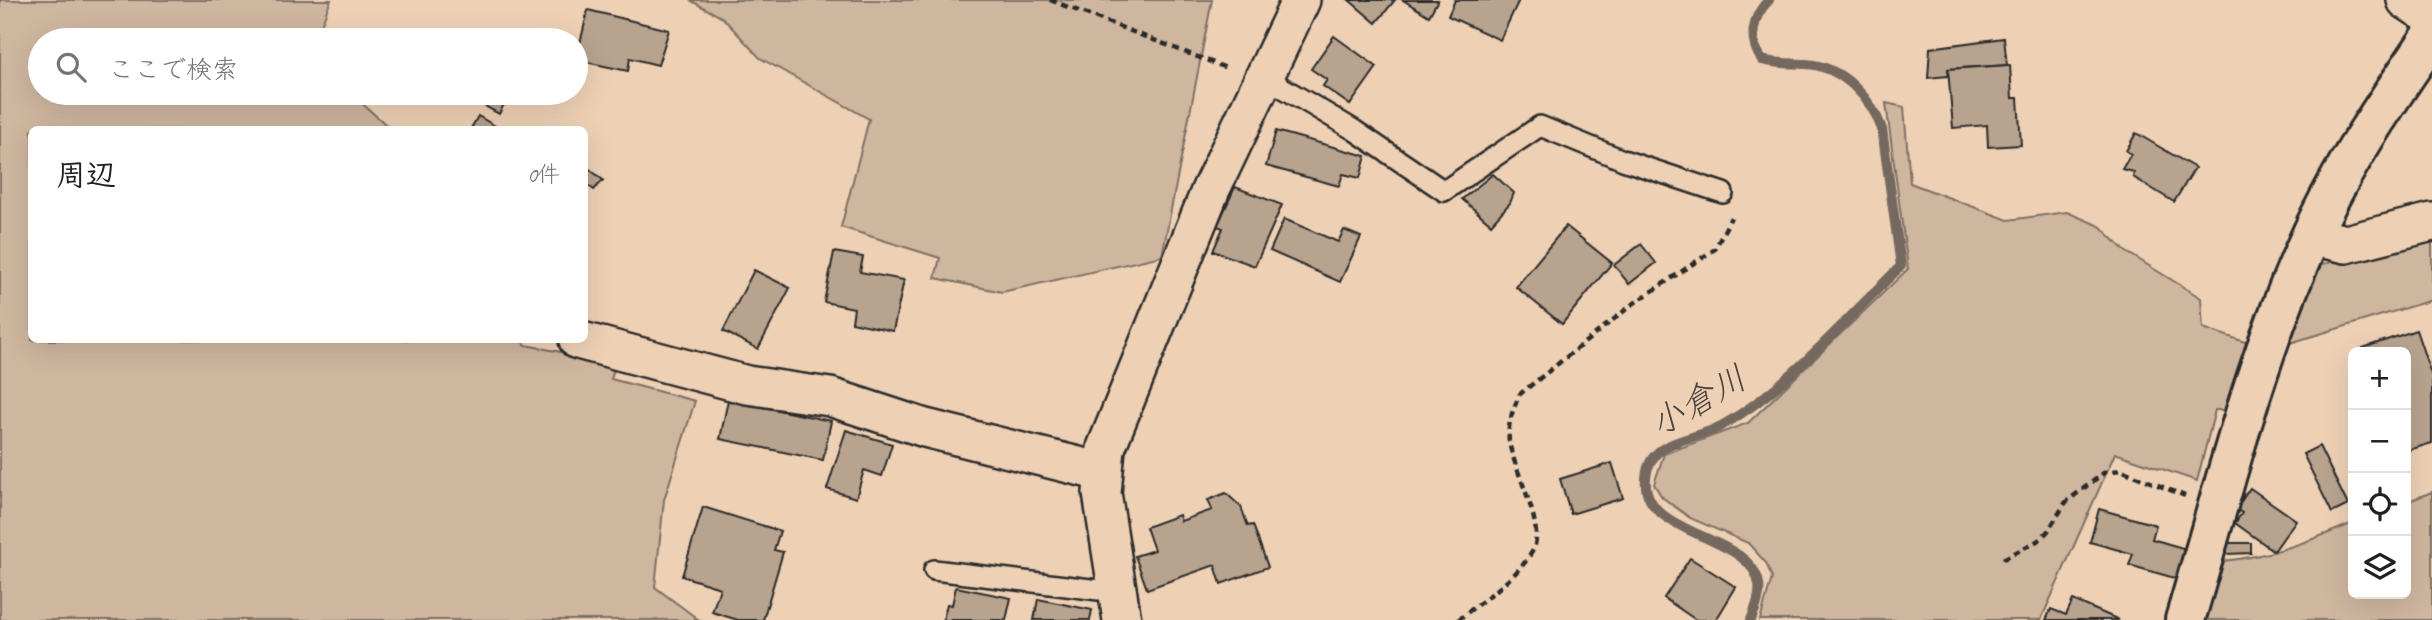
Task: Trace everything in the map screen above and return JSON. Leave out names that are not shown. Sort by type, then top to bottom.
[{"type":"street","points":[[1119,604],[1105,521],[1102,472],[1106,448],[1211,189],[1250,74],[1301,0]]},
{"type":"street","points":[[2406,0],[2432,17]]},
{"type":"street","points":[[2185,620],[2260,368],[2311,236],[2348,164],[2432,36]]},
{"type":"street","points":[[2311,236],[2346,244],[2432,222]]},
{"type":"street","points":[[588,343],[747,385],[830,397],[925,429],[1102,472]]},
{"type":"lane","points":[[1250,74],[1354,130],[1444,191],[1540,125],[1623,160],[1723,193]]},
{"type":"lane","points":[[934,570],[1099,590],[1119,604]]},
{"type":"path","points":[[1050,0],[1250,74]]},
{"type":"path","points":[[1458,620],[1525,563],[1535,547],[1537,531],[1509,442],[1513,410],[1520,394],[1633,304],[1715,249],[1731,219],[1729,203],[1723,193]]},
{"type":"path","points":[[2003,559],[2039,540],[2048,531],[2066,502],[2105,472],[2121,470],[2219,506]]},
{"type":"shaded area","points":[[0,0],[331,0],[320,28],[28,28],[28,105],[364,105],[388,126],[28,126],[28,343],[524,343],[616,363],[611,379],[695,401],[664,500],[655,587],[699,620],[0,620]]},
{"type":"shaded area","points":[[690,0],[1212,0],[1162,256],[1002,292],[935,278],[940,258],[841,227],[869,119],[760,58],[723,18]]},
{"type":"shaded area","points":[[1886,103],[1904,107],[1910,183],[2008,220],[2067,212],[2100,226],[2125,251],[2201,298],[2203,328],[2248,343],[2226,410],[2215,410],[2197,481],[2115,453],[2041,620],[1760,620],[1772,578],[1766,563],[1748,543],[1690,518],[1662,497],[1654,484],[1664,454],[1748,423],[1908,269]]},
{"type":"shaded area","points":[[2432,236],[2432,300],[2290,343],[2319,265]]},
{"type":"shaded area","points":[[2432,492],[2432,620],[2206,620],[2222,561],[2273,552],[2348,525],[2348,599],[2411,599],[2411,500]]},
{"type":"building","points":[[1349,0],[1395,0],[1376,23]]},
{"type":"building","points":[[1403,0],[1438,0],[1429,16]]},
{"type":"building","points":[[1455,0],[1519,0],[1500,40],[1448,16]]},
{"type":"building","points":[[588,10],[669,30],[658,65],[630,58],[628,71],[588,63],[588,28],[584,28]]},
{"type":"building","points":[[1334,36],[1377,67],[1350,105],[1323,86],[1327,80],[1311,69]]},
{"type":"building","points":[[2004,38],[2007,65],[1948,69],[1948,76],[1928,78],[1930,48]]},
{"type":"building","points":[[2010,65],[2012,98],[2018,98],[2021,145],[1988,147],[1987,125],[1953,128],[1948,69]]},
{"type":"building","points":[[483,105],[504,105],[499,114]]},
{"type":"building","points":[[478,116],[495,126],[472,126]]},
{"type":"building","points":[[1276,131],[1366,156],[1360,178],[1343,174],[1339,186],[1266,166]]},
{"type":"building","points":[[2136,133],[2195,168],[2174,202],[2133,177],[2134,172],[2122,169],[2131,154],[2126,151]]},
{"type":"building","points":[[588,168],[603,180],[594,190],[588,185]]},
{"type":"building","points":[[1493,174],[1514,193],[1510,203],[1491,224],[1462,199]]},
{"type":"building","points":[[1235,187],[1282,205],[1255,266],[1213,251],[1223,228],[1217,226]]},
{"type":"building","points":[[1284,219],[1338,242],[1344,230],[1361,237],[1340,282],[1270,251]]},
{"type":"building","points":[[1566,226],[1612,263],[1562,324],[1516,287]]},
{"type":"building","points":[[1641,244],[1656,263],[1629,284],[1614,265]]},
{"type":"building","points":[[834,252],[863,257],[860,272],[904,280],[893,331],[852,322],[854,308],[824,302]]},
{"type":"building","points":[[754,270],[790,288],[758,349],[723,331]]},
{"type":"building","points":[[2416,330],[2432,377],[2432,443],[2411,449],[2411,347],[2366,347]]},
{"type":"building","points":[[728,400],[831,421],[823,460],[720,439]]},
{"type":"building","points":[[846,430],[892,444],[882,476],[864,470],[856,498],[827,489]]},
{"type":"building","points":[[2319,446],[2348,505],[2332,513],[2303,454]]},
{"type":"building","points":[[1612,463],[1623,498],[1571,514],[1560,479]]},
{"type":"building","points":[[2250,488],[2296,520],[2274,551],[2235,523],[2242,513],[2236,509]]},
{"type":"building","points":[[1226,493],[1241,507],[1248,526],[1253,525],[1268,567],[1221,584],[1215,565],[1147,589],[1135,556],[1154,550],[1146,527],[1179,515],[1181,521],[1212,510],[1208,500]]},
{"type":"building","points":[[703,507],[780,531],[774,550],[783,552],[763,620],[738,620],[712,612],[720,588],[682,576]]},
{"type":"building","points":[[2099,509],[2156,525],[2152,539],[2186,549],[2178,579],[2129,565],[2133,554],[2090,542]]},
{"type":"building","points":[[2227,543],[2251,543],[2251,553],[2227,554]]},
{"type":"building","points":[[1690,558],[1736,587],[1716,620],[1696,620],[1664,598]]},
{"type":"building","points":[[956,587],[1011,598],[1006,620],[943,620],[947,604],[952,605]]},
{"type":"building","points":[[1038,599],[1092,610],[1090,620],[1034,620]]},
{"type":"building","points":[[2073,600],[2119,620],[2046,620],[2051,609],[2066,615]]},
{"type":"waterway","name":"小倉川","points":[[1751,620],[1759,589],[1752,567],[1737,554],[1677,524],[1660,512],[1649,497],[1646,478],[1649,465],[1655,455],[1664,448],[1723,425],[1771,392],[1901,266],[1882,129],[1877,117],[1863,95],[1832,71],[1819,66],[1762,60],[1755,45],[1754,29],[1759,13],[1769,0]]}]
